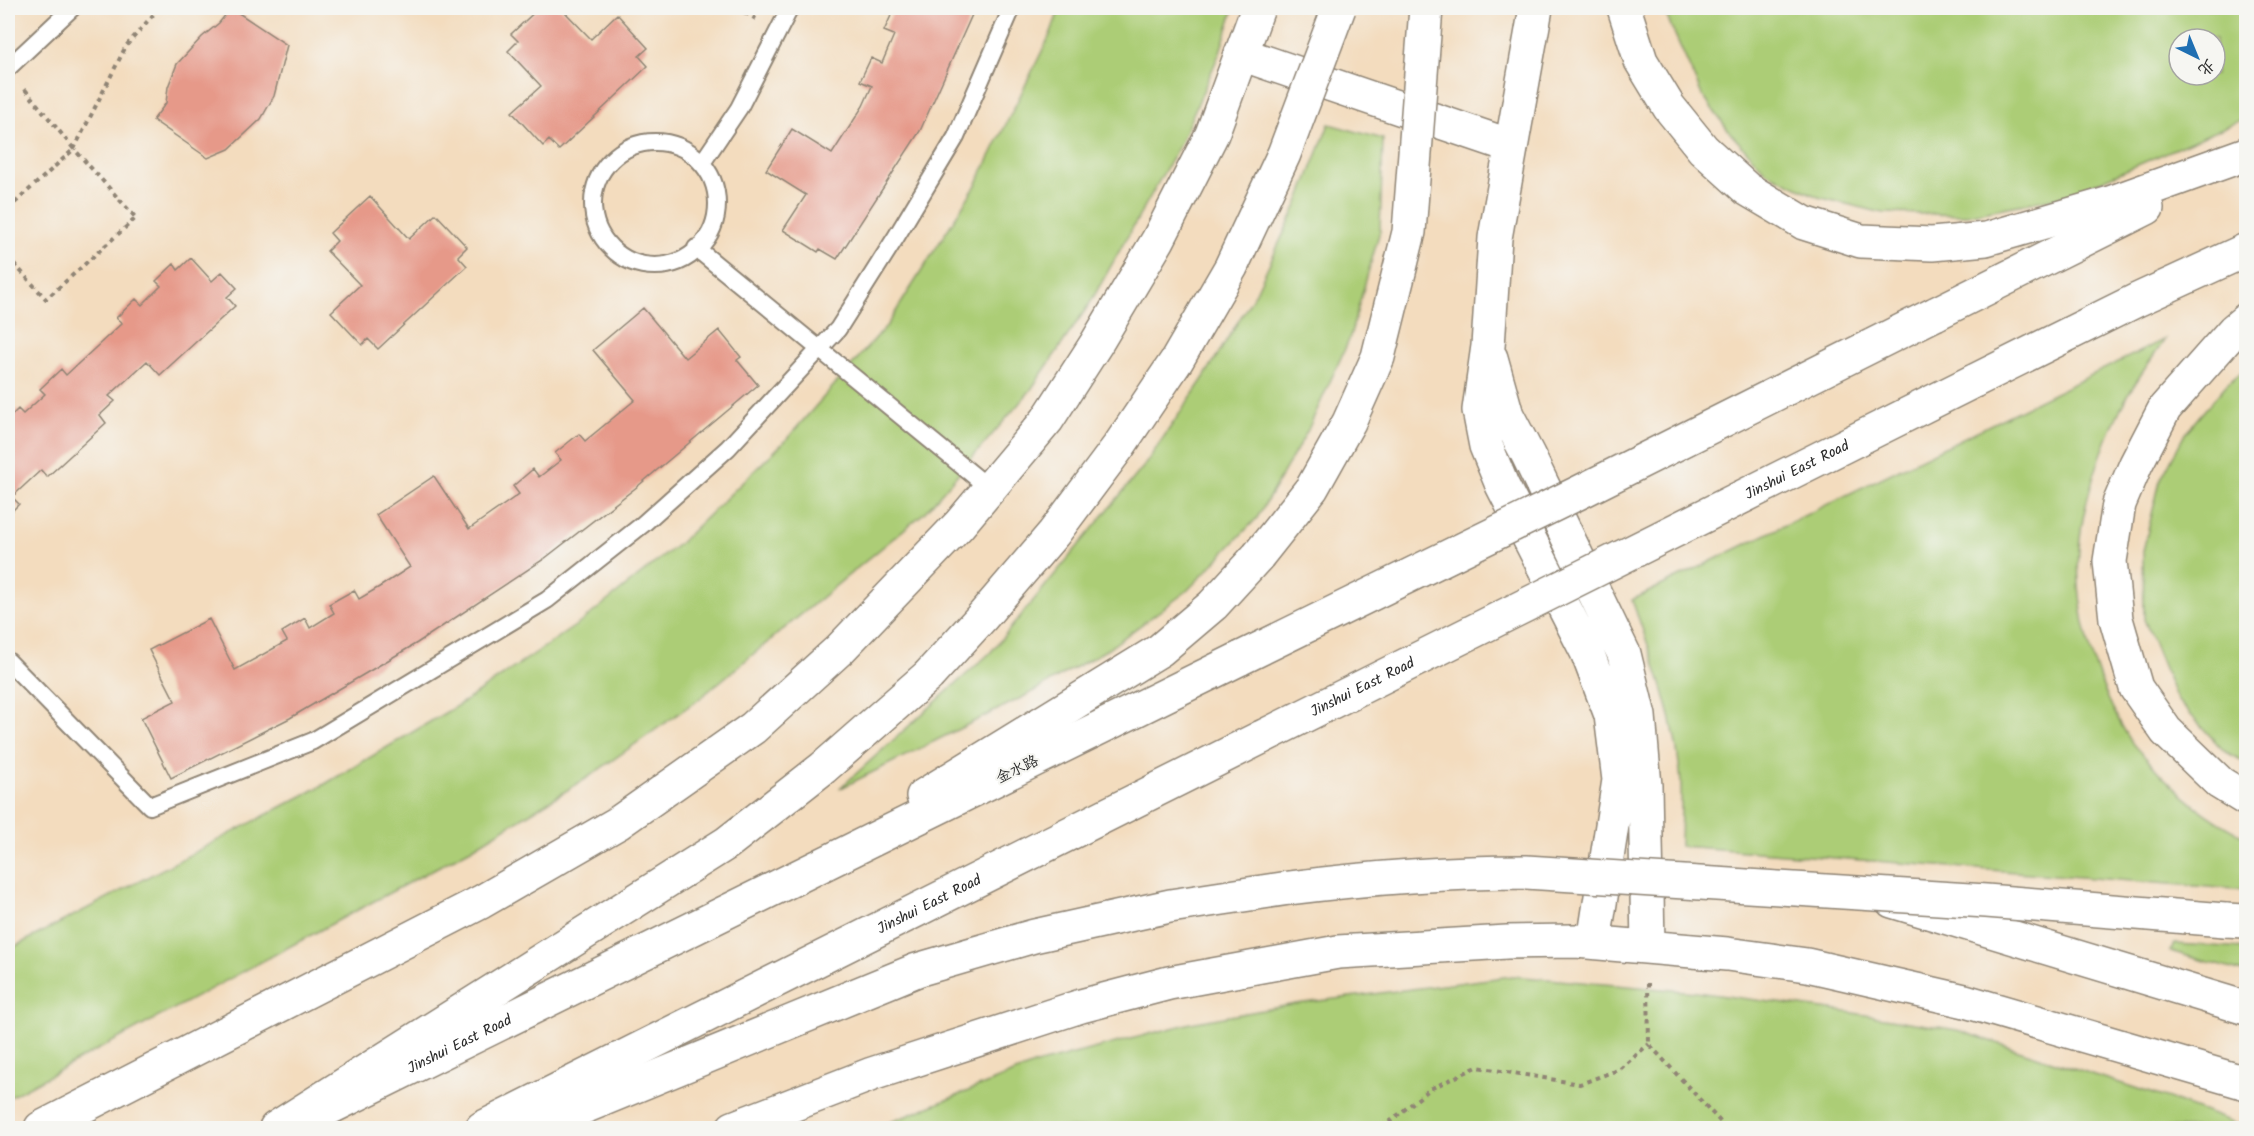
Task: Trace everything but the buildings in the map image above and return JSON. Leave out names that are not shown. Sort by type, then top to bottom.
[{"type":"main road","points":[[41,1128],[471,908],[618,823],[762,720],[840,649],[959,525],[1047,420],[1096,344],[1158,240],[1212,134],[1258,8]]},
{"type":"main road","points":[[276,1128],[727,843],[823,768],[928,676],[1054,533],[1119,446],[1177,360],[1231,267],[1284,154],[1339,8]]},
{"type":"main road","points":[[793,880],[975,762],[1160,650],[1213,605],[1258,556],[1312,488],[1349,422],[1378,357],[1409,232],[1426,8]]},
{"type":"main road","points":[[1536,8],[1495,238],[1488,346],[1479,410],[1486,446],[1502,485],[1587,652],[1611,715],[1619,780],[1594,942]]},
{"type":"main road","points":[[1624,8],[1641,61],[1670,107],[1703,149],[1747,189],[1804,223],[1861,241],[1932,244],[1986,239],[2110,203],[2247,154]]},
{"type":"main road","points":[[1241,54],[1511,146]]},
{"type":"main road","name":"金水路","points":[[793,880],[2247,161]]},
{"type":"main road","name":"Jinshui East Road","points":[[482,1128],[1974,381],[2137,300],[2247,250]]},
{"type":"main road","points":[[2247,320],[2234,330],[2165,408],[2136,464],[2119,504],[2110,561],[2116,619],[2136,687],[2166,731],[2220,783],[2247,799]]},
{"type":"main road","points":[[1488,346],[1506,415],[1624,654],[1639,716],[1645,786],[1648,946]]},
{"type":"main road","points":[[533,1128],[917,970],[1034,936],[1147,911],[1289,888],[1454,872],[1526,872],[1865,893],[2247,921]]},
{"type":"main road","name":"Jinshui East Road","points":[[286,1128],[400,1075],[793,880]]},
{"type":"main road","points":[[1865,893],[2247,1008]]},
{"type":"main road","points":[[733,1128],[872,1074],[1081,1006],[1169,983],[1338,952],[1507,942],[1576,940],[1727,954],[1818,967],[1965,1001],[2247,1083]]},
{"type":"lane","points":[[8,68],[72,8]]},
{"type":"lane","points":[[702,164],[739,108],[790,8]]},
{"type":"lane","points":[[8,661],[150,806],[314,741],[547,600],[642,525],[728,448],[838,329],[956,137],[1012,8]]},
{"type":"lane","points":[[654,141],[672,144],[688,151],[702,164],[711,177],[716,193],[717,210],[705,241],[692,253],[676,262],[641,265],[611,248],[600,234],[594,217],[593,198],[597,180],[606,165],[620,152],[636,144],[654,141]]},
{"type":"lane","points":[[696,248],[990,488]]},
{"type":"path","points":[[8,209],[74,149],[126,46],[159,8]]},
{"type":"path","points":[[8,257],[46,299],[136,218],[22,87]]},
{"type":"path","points":[[1648,946],[1649,1044],[1726,1128]]},
{"type":"path","points":[[1382,1128],[1430,1089],[1477,1067],[1580,1084],[1620,1070],[1649,1044]]},
{"type":"green space","points":[[1060,8],[1234,8],[1220,52],[1180,144],[1090,303],[1030,391],[925,512],[699,699],[587,778],[471,849],[8,1098],[8,950],[325,784],[465,701],[581,622],[681,542],[785,441],[888,324],[976,185],[1050,35]]},
{"type":"green space","points":[[1663,8],[2246,8],[2246,118],[2066,196],[1967,215],[1883,213],[1818,197],[1766,172],[1731,134],[1702,95]]},
{"type":"green space","points":[[1329,124],[1383,139],[1380,231],[1349,340],[1307,432],[1257,518],[1187,591],[1108,649],[1025,696],[839,789],[990,653],[1144,466],[1203,379],[1255,294],[1298,203]]},
{"type":"green space","points":[[2165,339],[2121,408],[2101,455],[2082,522],[2078,564],[2079,590],[2088,642],[2105,692],[2117,716],[2133,744],[2169,782],[2218,822],[2246,837],[2246,890],[1680,846],[1681,781],[1673,728],[1632,600]]},
{"type":"green space","points":[[2246,368],[2246,763],[2224,751],[2177,700],[2144,619],[2143,551],[2160,481],[2186,432],[2226,385]]},
{"type":"green space","points":[[2175,944],[2246,948],[2246,973],[2170,951]]},
{"type":"green space","points":[[1512,976],[1696,992],[1853,1013],[1957,1030],[2178,1102],[2246,1128],[876,1128],[1036,1064],[1191,1023],[1296,1004]]}]
